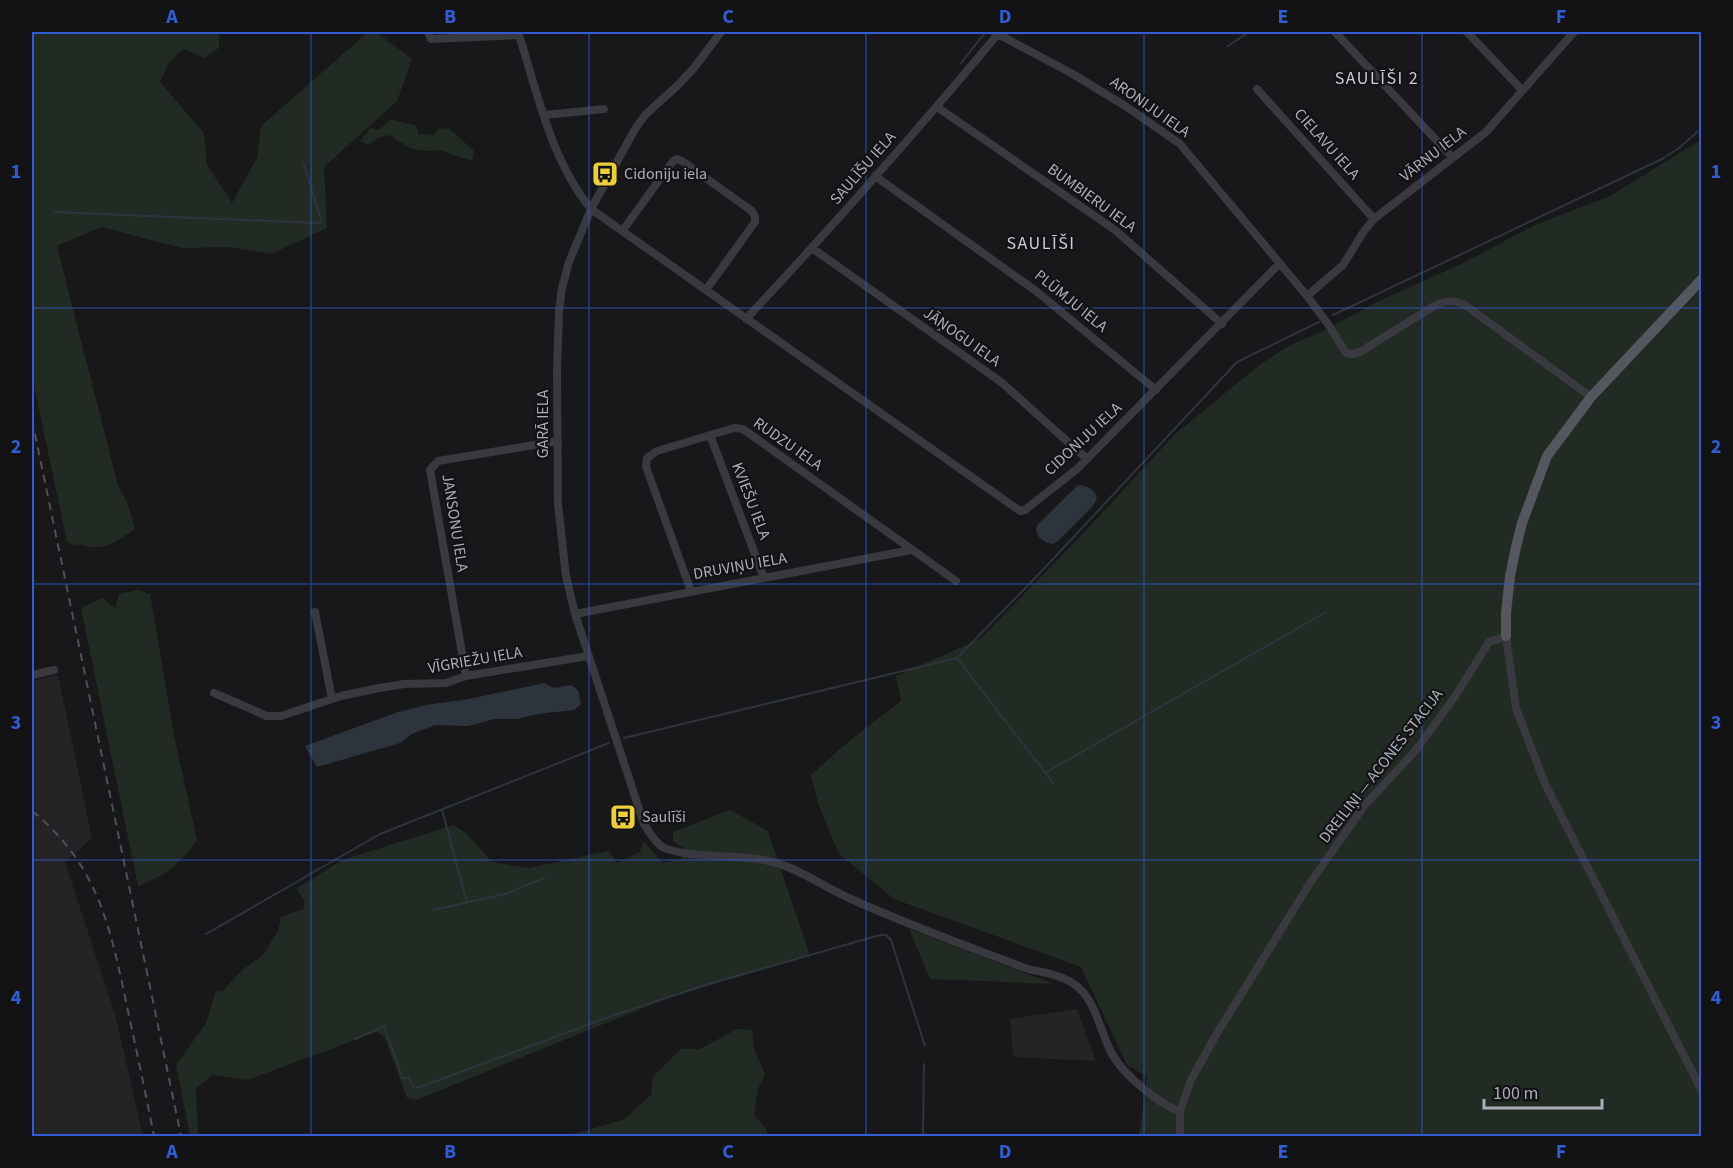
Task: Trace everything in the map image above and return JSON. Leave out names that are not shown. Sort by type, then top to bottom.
[{"type":"main road","points":[[1506,636],[1510,576],[1522,523],[1547,456],[1591,397],[1701,279]]},
{"type":"street","name":"CIDONIJU IELA","points":[[428,32],[431,39],[520,33],[558,156],[581,197],[591,209],[1020,511],[1025,510],[1060,483],[1087,459],[1280,263]]},
{"type":"street","name":"GARĀ IELA","points":[[721,32],[694,68],[646,114],[635,129],[591,209],[569,262],[562,288],[557,372],[558,504],[561,542],[575,614],[644,824],[662,847],[676,852],[764,860],[794,868],[849,898],[985,953],[1034,971],[1065,979],[1083,992],[1090,1001],[1105,1040],[1121,1067],[1156,1100],[1180,1111]]},
{"type":"street","points":[[1335,32],[1452,157]]},
{"type":"street","points":[[1467,32],[1522,90]]},
{"type":"street","name":"VĀRNU IELA","points":[[1307,296],[1343,265],[1374,219],[1486,132],[1574,32]]},
{"type":"street","name":"SAULĪŠU IELA","points":[[746,319],[937,107],[996,33]]},
{"type":"street","name":"ARONIJU IELA","points":[[996,33],[1090,84],[1180,144],[1307,296],[1346,353],[1352,354],[1375,344],[1444,301],[1453,300],[1465,305],[1591,397]]},
{"type":"street","name":"CIELAVU IELA","points":[[1257,89],[1374,219]]},
{"type":"street","name":"BUMBIERU IELA","points":[[937,107],[1115,230],[1222,324]]},
{"type":"street","points":[[545,115],[603,109]]},
{"type":"street","points":[[623,230],[673,161],[677,159],[752,211],[755,217],[754,222],[706,290]]},
{"type":"street","name":"PLŪMJU IELA","points":[[875,176],[1036,291],[1156,390]]},
{"type":"street","name":"JĀŅOGU IELA","points":[[812,248],[1001,382],[1087,459]]},
{"type":"street","name":"RUDZU IELA","points":[[691,591],[646,467],[648,458],[657,451],[735,428],[743,429],[956,581]]},
{"type":"street","name":"KVIEŠU IELA","points":[[710,435],[764,578]]},
{"type":"street","name":"JANSONU IELA","points":[[466,676],[430,470],[438,461],[558,441]]},
{"type":"street","name":"DRUVIŅU IELA","points":[[575,614],[911,550]]},
{"type":"street","points":[[315,612],[332,699]]},
{"type":"street","points":[[1506,636],[1516,708],[1545,784],[1701,1091]]},
{"type":"street","name":"DREILIŅI — ACONES STACIJA","points":[[1180,1137],[1180,1111],[1191,1080],[1304,892],[1364,806],[1416,750],[1456,695],[1489,642],[1506,636]]},
{"type":"street","name":"VĪGRIEŽU IELA","points":[[214,693],[267,716],[281,716],[332,699],[404,684],[446,683],[466,676],[588,656]]},
{"type":"street","points":[[32,675],[54,670]]},
{"type":"shaded area","points":[[32,32],[216,32],[219,35],[219,48],[204,58],[184,49],[169,62],[160,82],[204,133],[207,165],[232,203],[257,158],[261,126],[368,32],[376,32],[412,59],[397,101],[324,167],[327,228],[271,254],[228,247],[182,248],[101,227],[57,246],[118,486],[127,502],[135,529],[118,541],[100,547],[67,542],[32,376]]},
{"type":"shaded area","points":[[391,119],[417,126],[418,134],[434,135],[438,128],[450,129],[474,151],[472,161],[439,150],[409,148],[390,135],[378,138],[369,145],[360,141],[370,128],[379,130]]},
{"type":"shaded area","points":[[1701,140],[1701,1136],[1139,1136],[1147,1077],[1127,1065],[1081,967],[894,899],[839,854],[818,803],[811,775],[843,746],[901,701],[896,676],[980,639],[1079,538],[1176,433],[1261,364],[1290,345],[1461,264],[1535,225],[1610,196]]},
{"type":"shaded area","points":[[1078,485],[1088,487],[1095,493],[1097,499],[1092,507],[1057,542],[1052,544],[1042,540],[1036,529],[1037,525]]},
{"type":"shaded area","points":[[139,590],[150,594],[174,735],[197,840],[172,868],[138,886],[81,608],[102,598],[115,608],[119,594]]},
{"type":"shaded area","points":[[58,675],[92,838],[65,862],[115,1014],[143,1136],[32,1136],[32,681]]},
{"type":"shaded area","points":[[544,683],[554,688],[571,685],[578,690],[581,704],[574,710],[537,714],[517,719],[494,719],[468,726],[435,725],[412,734],[400,743],[317,767],[305,746],[398,712]]},
{"type":"shaded area","points":[[730,810],[768,831],[810,956],[673,996],[416,1100],[407,1098],[385,1038],[377,1032],[247,1080],[213,1075],[196,1088],[198,1136],[190,1136],[176,1065],[206,1023],[216,990],[222,992],[242,970],[263,955],[278,931],[281,917],[303,909],[305,901],[296,889],[342,860],[454,825],[467,834],[492,862],[528,868],[609,851],[617,863],[640,852],[643,841],[663,863],[681,859],[685,849],[673,841],[673,832]]},
{"type":"shaded area","points":[[909,929],[1054,984],[930,979]]},
{"type":"shaded area","points":[[1077,1009],[1096,1061],[1013,1057],[1010,1019]]},
{"type":"shaded area","points":[[737,1029],[752,1030],[754,1049],[765,1074],[758,1089],[754,1115],[766,1129],[768,1136],[567,1136],[623,1120],[651,1095],[653,1077],[681,1049],[700,1049]]},
{"type":"waterway","points":[[1228,46],[1249,32]]},
{"type":"waterway","points":[[961,63],[984,34]]},
{"type":"waterway","points":[[1333,315],[1662,159],[1702,128]]},
{"type":"waterway","points":[[55,212],[322,222],[303,162]]},
{"type":"waterway","points":[[624,738],[957,658],[1038,575],[1237,362],[1319,322]]},
{"type":"waterway","points":[[1045,773],[1326,612]]},
{"type":"waterway","points":[[957,658],[1053,783]]},
{"type":"waterway","points":[[206,934],[380,834],[609,743]]},
{"type":"waterway","points":[[442,810],[467,903]]},
{"type":"waterway","points":[[433,910],[505,894],[544,878]]},
{"type":"waterway","points":[[355,1039],[384,1026],[403,1079],[409,1077],[413,1088],[420,1087],[614,1015],[712,983],[886,935],[891,940],[925,1046]]},
{"type":"waterway","points":[[923,1136],[924,1064]]},
{"type":"railway","points":[[32,420],[181,1136]]},
{"type":"railway","points":[[32,811],[55,832],[73,854],[88,877],[99,902],[115,954],[154,1136]]},
{"type":"place","name":"Cidoniju iela","points":[[605,174]]},
{"type":"place","name":"Saulīši","points":[[623,817]]},
{"type":"district","name":"SAULĪŠI 2","points":[[1377,78]]},
{"type":"district","name":"SAULĪŠI","points":[[1041,243]]}]
